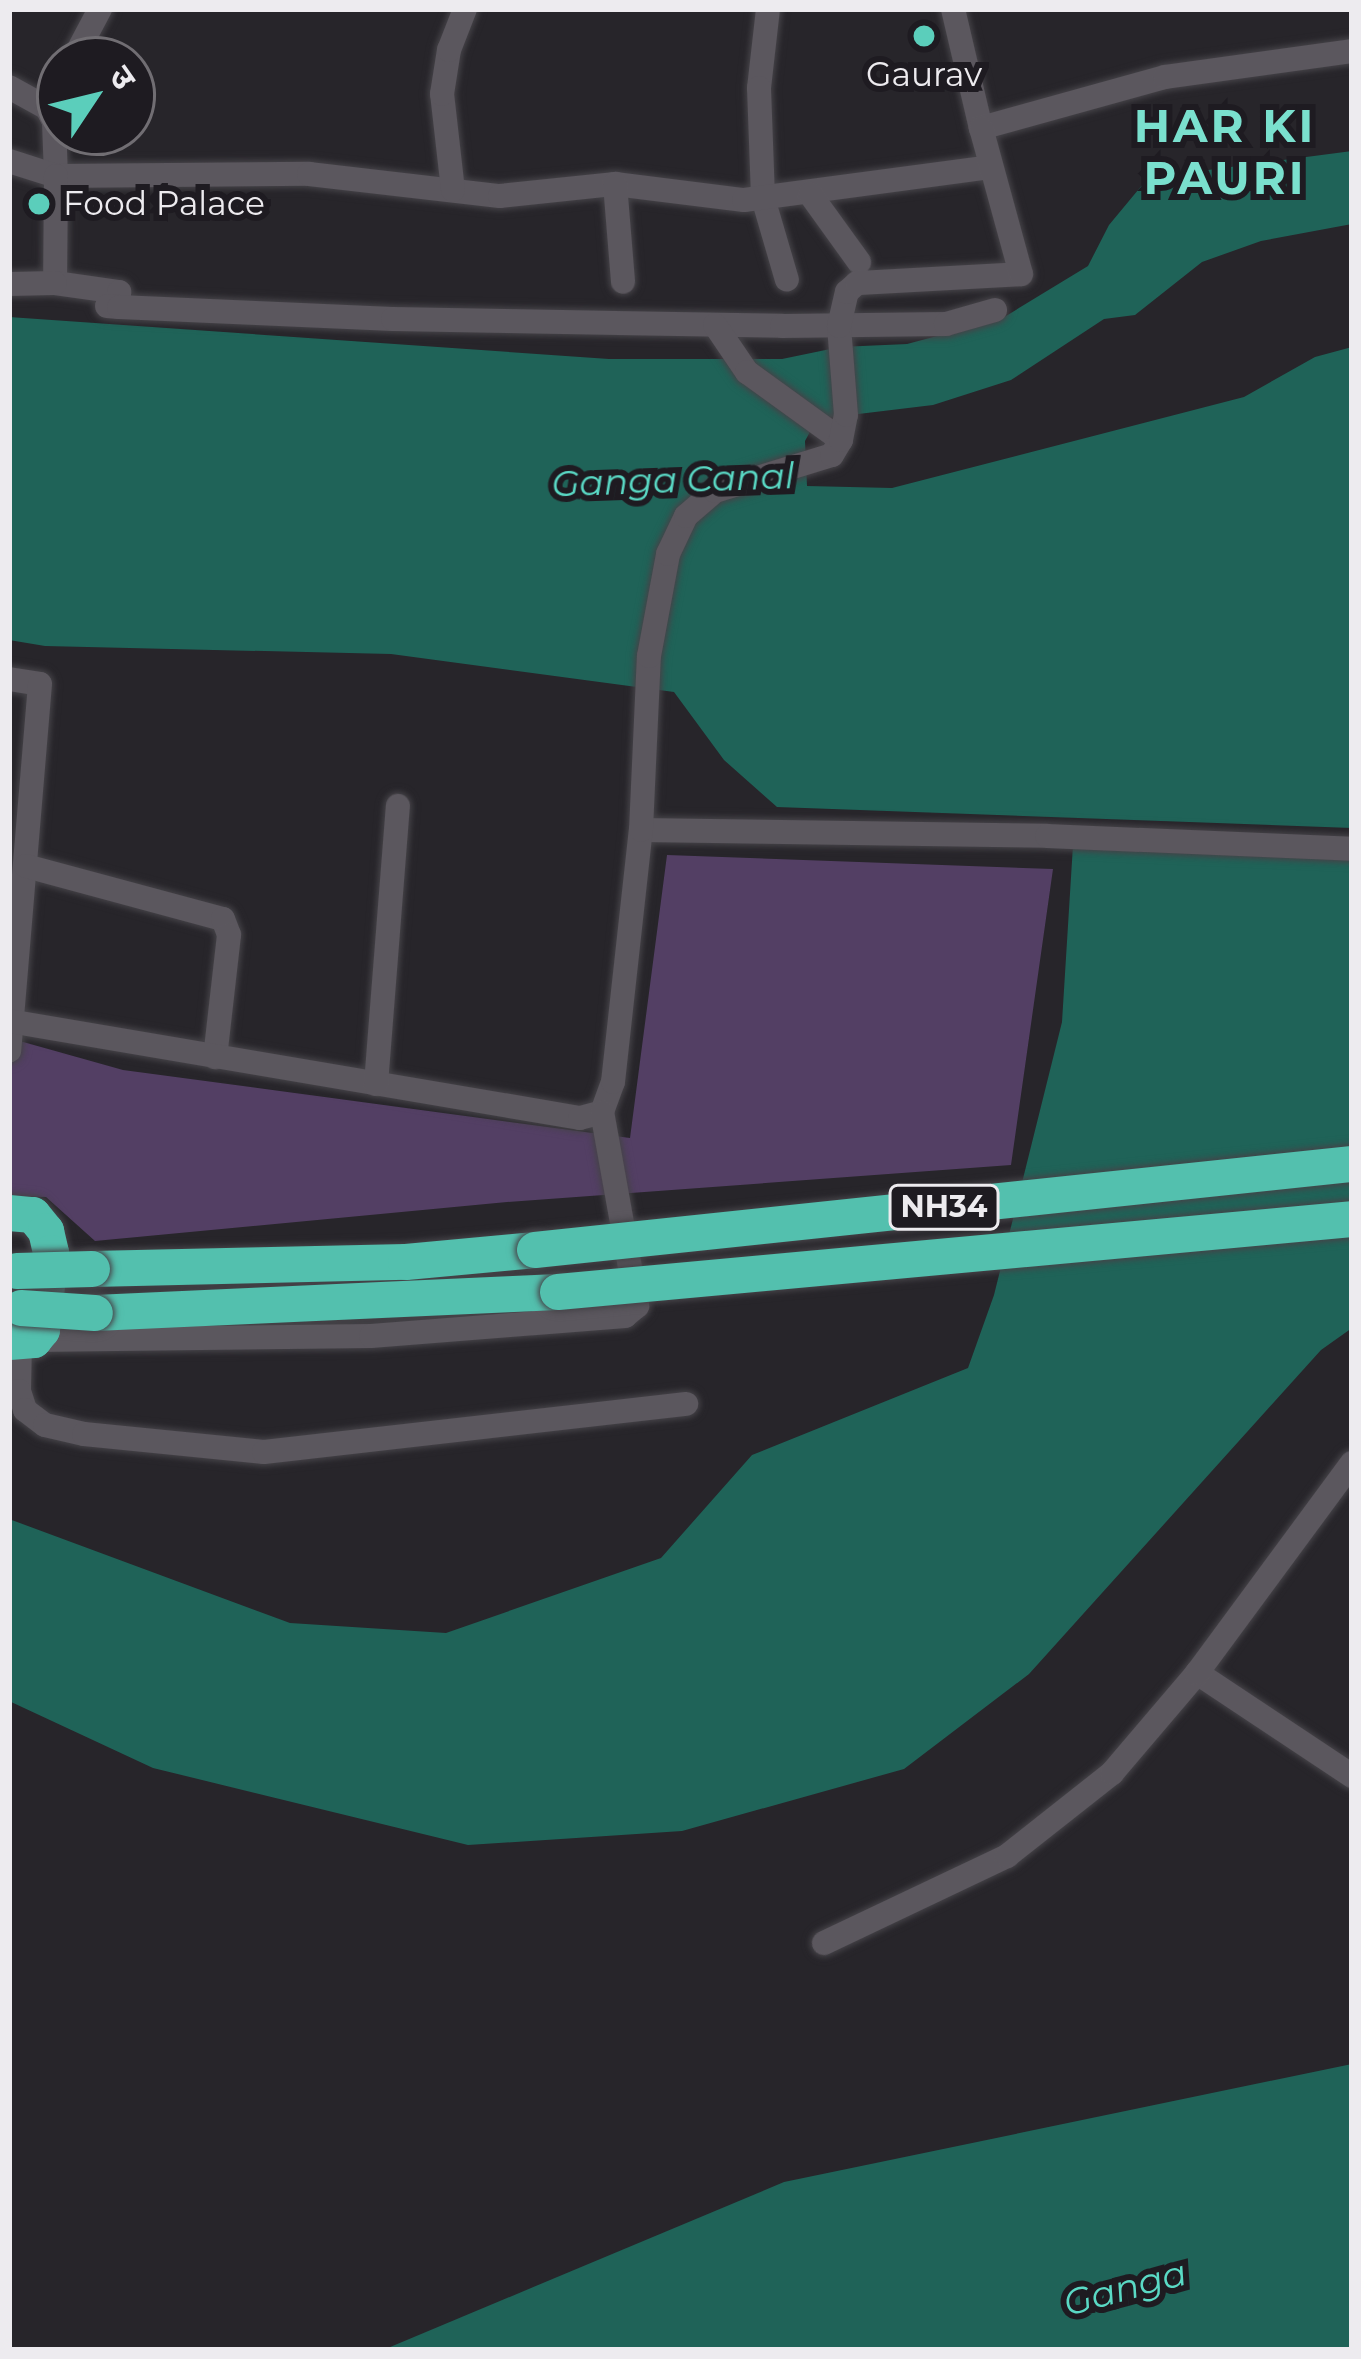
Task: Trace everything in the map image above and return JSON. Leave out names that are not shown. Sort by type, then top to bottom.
[{"type":"highway","name":"NH34","points":[[13,1270],[406,1262],[1352,1164]]},
{"type":"highway","points":[[9,1213],[33,1215],[46,1232],[51,1253],[42,1330],[19,1328]]},
{"type":"highway","name":"NH34","points":[[19,1328],[95,1313],[558,1292],[1352,1219]]},
{"type":"street","points":[[86,36],[100,9]]},
{"type":"street","points":[[453,190],[442,94],[449,50],[465,9]]},
{"type":"street","points":[[768,9],[759,88],[763,198],[787,280]]},
{"type":"street","points":[[686,1404],[264,1452],[84,1434],[45,1425],[25,1410],[19,1391],[19,1328],[371,1336],[625,1316],[637,1306],[602,1112],[613,1082],[641,830],[656,605],[668,554],[686,515],[715,491],[747,477],[806,467],[832,455],[844,428],[840,336],[847,292],[856,283],[1021,274],[953,9]]},
{"type":"street","points":[[981,128],[1197,70],[1352,51]]},
{"type":"street","points":[[9,87],[36,101]]},
{"type":"street","points":[[55,156],[56,283]]},
{"type":"street","points":[[9,161],[56,176],[310,174],[500,196],[615,184],[763,198],[990,167]]},
{"type":"street","points":[[615,184],[622,282]]},
{"type":"street","points":[[810,194],[859,262]]},
{"type":"street","points":[[9,284],[56,283],[119,292],[112,306],[715,325],[840,336],[946,324],[994,310]]},
{"type":"street","points":[[715,325],[747,372],[844,428]]},
{"type":"street","points":[[9,679],[40,684],[21,852],[9,1051]]},
{"type":"street","points":[[376,1084],[398,806]]},
{"type":"street","points":[[641,830],[1047,836],[1352,849]]},
{"type":"street","points":[[21,852],[224,919],[230,935],[215,1057]]},
{"type":"street","points":[[12,1022],[580,1118],[602,1112]]},
{"type":"street","points":[[824,1943],[1007,1856],[1112,1773],[1198,1673],[1352,1463]]},
{"type":"street","points":[[1198,1673],[1352,1776]]},
{"type":"shaded area","points":[[667,855],[1053,869],[1011,1165],[507,1202],[95,1241],[46,1197],[9,1196],[9,1038],[123,1070],[630,1138]]},
{"type":"water","name":"Ganga Canal","points":[[1352,151],[1352,224],[1261,241],[1202,262],[1135,315],[1104,319],[1011,380],[933,405],[817,419],[805,441],[807,486],[892,488],[1244,397],[1315,357],[1352,347],[1352,828],[777,807],[724,760],[674,692],[391,654],[45,646],[9,640],[9,317],[609,359],[782,359],[840,347],[907,344],[1001,319],[1088,266],[1109,225],[1148,178]]},
{"type":"water","points":[[1073,845],[1352,859],[1352,1328],[1321,1350],[1029,1674],[904,1769],[682,1831],[468,1845],[153,1768],[9,1701],[9,1519],[290,1623],[446,1633],[661,1558],[752,1455],[968,1368],[994,1295],[1062,1022]]},
{"type":"water","name":"Ganga","points":[[1352,2064],[1352,2350],[383,2350],[784,2182]]},
{"type":"place","name":"Gaurav","points":[[924,36]]},
{"type":"place","name":"Food Palace","points":[[39,204]]},
{"type":"district","name":"HAR KI PAURI","points":[[1225,152]]}]
